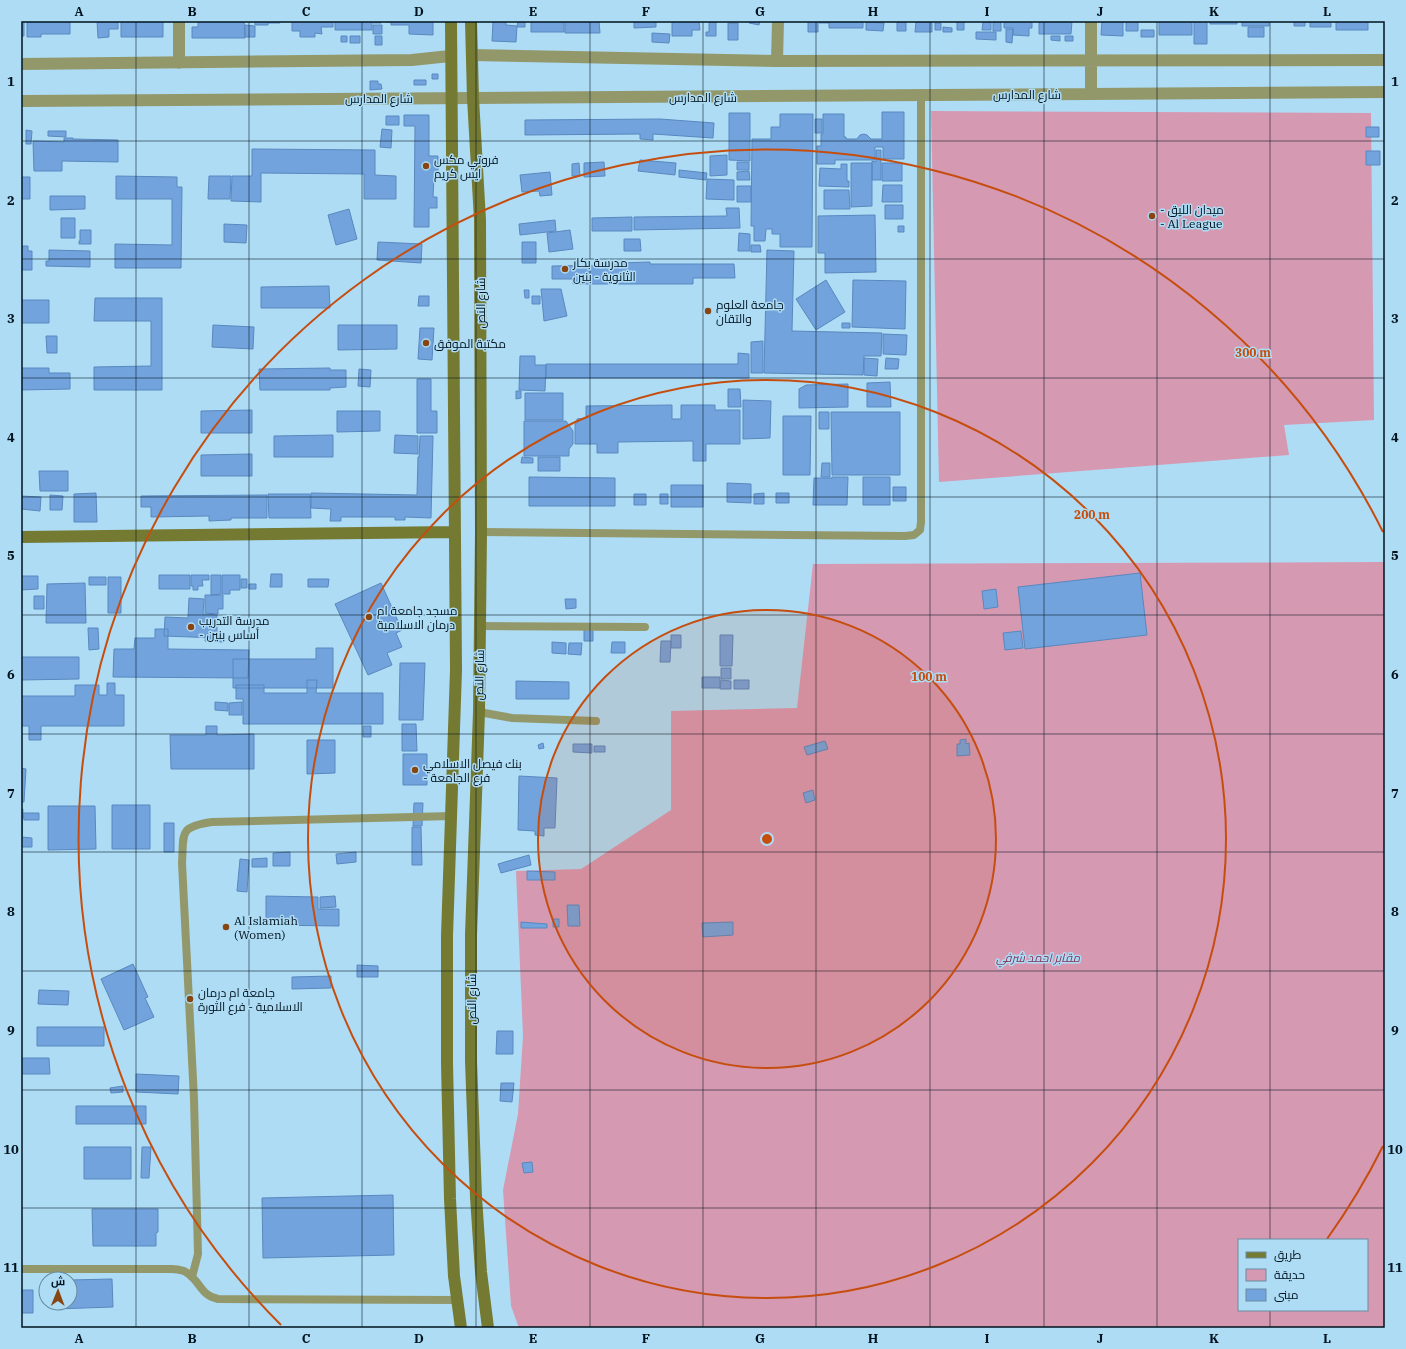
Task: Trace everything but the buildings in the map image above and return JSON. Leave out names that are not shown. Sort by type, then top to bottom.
[{"type":"main road","name":"شارع النص","points":[[451,21],[450,56],[452,98],[456,670],[447,936],[447,1063],[450,1199],[457,1300],[461,1328]]},
{"type":"main road","name":"شارع النص","points":[[471,21],[473,98],[480,220],[481,532],[478,712],[471,936],[471,1061],[480,1272],[488,1328]]},
{"type":"main road","points":[[21,537],[455,532]]},
{"type":"street","points":[[179,21],[179,62]]},
{"type":"street","points":[[777,60],[778,21]]},
{"type":"street","points":[[1090,21],[1091,94]]},
{"type":"street","points":[[472,55],[777,60],[1385,60]]},
{"type":"street","points":[[21,64],[412,60],[450,56]]},
{"type":"street","name":"شارع المدارس","points":[[21,101],[1385,92]]},
{"type":"lane","points":[[481,532],[905,536],[914,535],[920,530],[921,95]]},
{"type":"lane","points":[[480,626],[645,628]]},
{"type":"lane","points":[[478,712],[512,718],[596,721]]},
{"type":"lane","points":[[192,1277],[198,1254],[193,1092],[182,863],[185,832],[188,828],[197,824],[212,822],[452,816]]},
{"type":"lane","points":[[21,1269],[171,1269],[183,1271],[192,1277],[204,1294],[210,1298],[218,1300],[457,1300]]},
{"type":"green space","name":"- ميدان الليق - Al League","points":[[931,111],[1371,113],[1374,420],[1284,425],[1289,455],[939,482]]},
{"type":"green space","name":"مقابر احمد شرفي","points":[[1385,562],[1385,1328],[519,1328],[511,1306],[503,1190],[518,1114],[523,1036],[516,871],[581,869],[671,810],[671,711],[797,708],[813,564]]},
{"type":"place","name":"فروتي مكس ايس كريم","points":[[426,166]]},
{"type":"place","name":"- ميدان الليق - Al League","points":[[1152,216]]},
{"type":"place","name":"مدرسة بكار الثانوية - بنين","points":[[565,269]]},
{"type":"place","name":"جامعة العلوم والتقان","points":[[708,311]]},
{"type":"place","name":"مكتبة الموفق","points":[[426,343]]},
{"type":"place","name":"مسجد جامعة ام درمان الاسلامية","points":[[369,617]]},
{"type":"place","name":"مدرسة التدريب - أساس بنين","points":[[191,627]]},
{"type":"place","name":"بنك فيصل الاسلامي - فرع الجامعة","points":[[415,770]]},
{"type":"place","name":"Al Islamiah (Women)","points":[[226,927]]},
{"type":"place","name":"جامعة ام درمان الاسلامية - فرع الثورة","points":[[190,999]]}]
